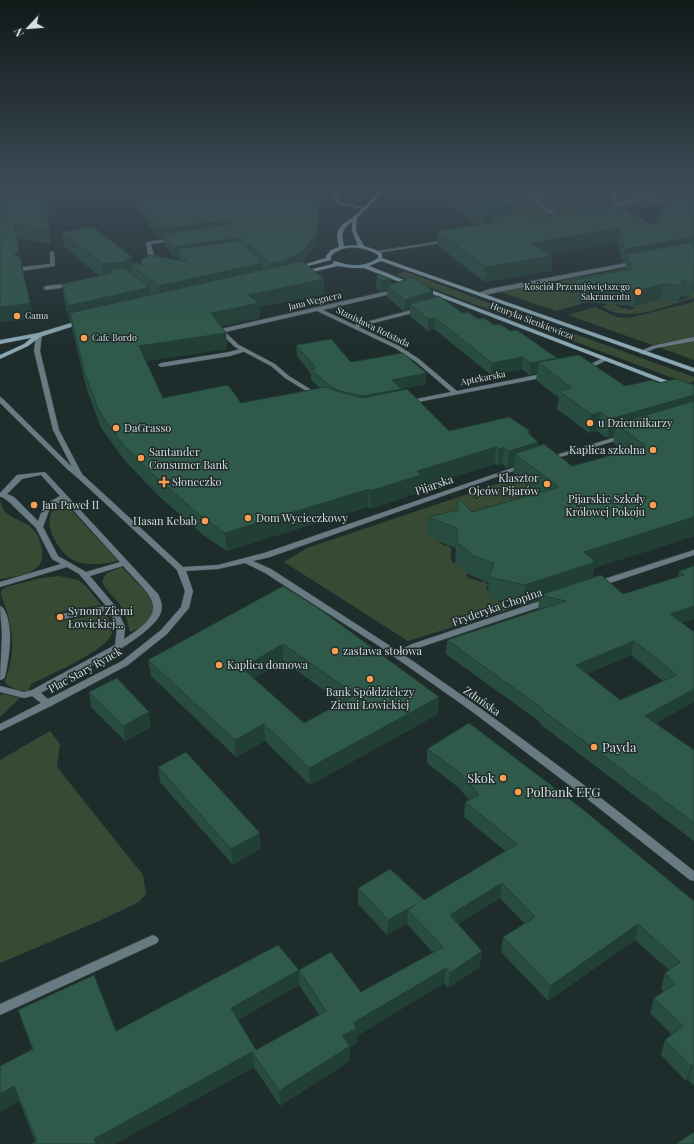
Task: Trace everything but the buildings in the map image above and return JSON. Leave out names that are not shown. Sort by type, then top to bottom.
[{"type":"street","points":[[153,264],[148,243],[160,241]]},
{"type":"street","points":[[340,241],[342,248]]},
{"type":"street","points":[[359,241],[362,248]]},
{"type":"street","points":[[329,259],[328,256],[330,253],[342,248],[362,248],[377,252],[442,241]]},
{"type":"street","points":[[21,269],[53,265],[52,252]]},
{"type":"street","points":[[296,273],[339,264],[364,266],[380,259],[380,254],[377,252]]},
{"type":"street","points":[[289,271],[329,259],[339,264]]},
{"type":"street","name":"Henryka Sienkiewicza","points":[[380,259],[694,370]]},
{"type":"street","points":[[147,268],[153,264],[161,263]]},
{"type":"street","points":[[479,294],[639,263]]},
{"type":"street","name":"Henryka Sienkiewicza","points":[[364,266],[694,393]]},
{"type":"street","points":[[46,288],[82,284]]},
{"type":"street","name":"Jana Wegnera","points":[[244,350],[221,331],[391,293],[412,285]]},
{"type":"street","points":[[442,302],[449,299]]},
{"type":"street","points":[[354,326],[428,308]]},
{"type":"street","name":"Stanisława Rotstada","points":[[317,309],[398,348],[417,360],[456,393]]},
{"type":"street","points":[[0,342],[39,335],[88,321]]},
{"type":"street","points":[[0,357],[26,345],[39,335]]},
{"type":"street","name":"Plac Stary Rynek","points":[[39,335],[36,351],[56,430],[74,466],[83,478]]},
{"type":"street","points":[[642,352],[654,347],[694,339]]},
{"type":"street","points":[[161,365],[230,354],[244,350],[273,365],[300,386],[326,400]]},
{"type":"street","points":[[578,368],[593,365],[605,359]]},
{"type":"street","name":"Aptekarska","points":[[403,403],[555,373]]},
{"type":"street","name":"Plac Stary Rynek","points":[[0,399],[68,467],[83,478],[181,569],[189,591],[185,608],[164,632],[125,663],[0,728]]},
{"type":"street","name":"Pijarska","points":[[181,569],[218,567],[267,555],[535,463],[630,435]]},
{"type":"street","points":[[557,456],[566,463]]},
{"type":"street","points":[[0,689],[24,695],[34,693],[119,646],[137,635],[150,622],[156,613],[158,605],[155,596],[43,473],[20,477],[2,495],[11,499],[39,526],[56,557],[84,575],[112,607],[121,627],[119,646]]},
{"type":"street","points":[[39,526],[47,506],[64,497]]},
{"type":"street","points":[[589,587],[694,552]]},
{"type":"street","name":"Zduńska","points":[[245,560],[268,571],[398,656],[516,740],[626,823],[694,877]]},
{"type":"street","points":[[84,575],[124,563]]},
{"type":"street","points":[[0,585],[68,564]]},
{"type":"street","name":"Fryderyka Chopina","points":[[398,656],[415,646],[560,597]]},
{"type":"street","points":[[64,616],[112,607]]},
{"type":"street","points":[[0,609],[4,617],[7,644],[6,656],[0,677]]},
{"type":"street","points":[[34,693],[48,704]]},
{"type":"street","points":[[0,1010],[153,940]]},
{"type":"green space","points":[[661,262],[574,287],[571,289],[571,293],[587,302],[556,311],[500,292]]},
{"type":"green space","points":[[405,271],[694,377],[694,381],[689,384],[396,275]]},
{"type":"green space","points":[[694,289],[694,298],[647,312],[623,314],[602,306],[612,303],[622,309],[625,308],[629,310],[635,308],[631,306],[659,298],[679,301],[691,297],[688,293],[693,291],[689,290]]},
{"type":"green space","points":[[694,302],[694,360],[568,315],[595,307],[616,317],[628,318]]},
{"type":"green space","points":[[518,477],[553,507],[440,539],[439,543],[446,546],[448,545],[453,551],[451,550],[451,560],[454,563],[459,562],[470,572],[466,575],[469,578],[484,581],[490,587],[487,586],[486,590],[493,592],[498,597],[498,602],[505,604],[511,609],[408,641],[284,562],[307,548]]},
{"type":"green space","points":[[0,500],[3,509],[6,512],[14,518],[27,524],[36,532],[41,545],[42,558],[40,564],[30,572],[15,577],[0,579]]},
{"type":"green space","points":[[64,502],[118,561],[88,564],[72,560],[61,550],[53,537],[49,523],[53,510]]},
{"type":"green space","points":[[122,567],[147,593],[155,608],[145,623],[130,632],[122,608],[104,587],[102,581],[107,573]]},
{"type":"green space","points":[[59,576],[78,580],[86,586],[101,605],[55,613],[57,622],[105,613],[111,625],[112,633],[108,640],[100,647],[63,669],[31,684],[28,691],[17,690],[6,684],[5,681],[11,658],[12,638],[11,628],[1,591],[6,587],[41,578]]},
{"type":"green space","points":[[4,694],[20,698],[0,717],[0,695]]},
{"type":"green space","points":[[50,731],[60,744],[57,767],[143,875],[146,894],[139,902],[99,921],[0,963],[0,760]]},
{"type":"place","name":"Kościół Przenajświętszego Sakramentu","points":[[638,292]]},
{"type":"place","name":"Gama","points":[[17,316]]},
{"type":"place","name":"Cafe Bordo","points":[[84,338]]},
{"type":"place","name":"u Dziennikarzy","points":[[590,423]]},
{"type":"place","name":"DaGrasso","points":[[116,428]]},
{"type":"place","name":"Kaplica szkolna","points":[[653,450]]},
{"type":"place","name":"Santander Consumer Bank","points":[[141,458]]},
{"type":"place","name":"Słoneczko","points":[[164,482]]},
{"type":"place","name":"Klasztor Ojców Pijarów","points":[[547,484]]},
{"type":"place","name":"Jan Paweł II","points":[[34,505]]},
{"type":"place","name":"Pijarskie Szkoły Królowej Pokoju","points":[[653,505]]},
{"type":"place","name":"Dom Wycieczkowy","points":[[248,518]]},
{"type":"place","name":"Hasan Kebab","points":[[205,521]]},
{"type":"place","name":"Synom Ziemi Łowickiej...","points":[[60,617]]},
{"type":"place","name":"zastawa stołowa","points":[[335,651]]},
{"type":"place","name":"Kaplica domowa","points":[[219,665]]},
{"type":"place","name":"Bank Spółdzielczy Ziemi Łowickiej","points":[[370,679]]},
{"type":"place","name":"Payda","points":[[594,747]]},
{"type":"place","name":"Skok","points":[[503,778]]},
{"type":"place","name":"Polbank EFG","points":[[518,792]]}]
